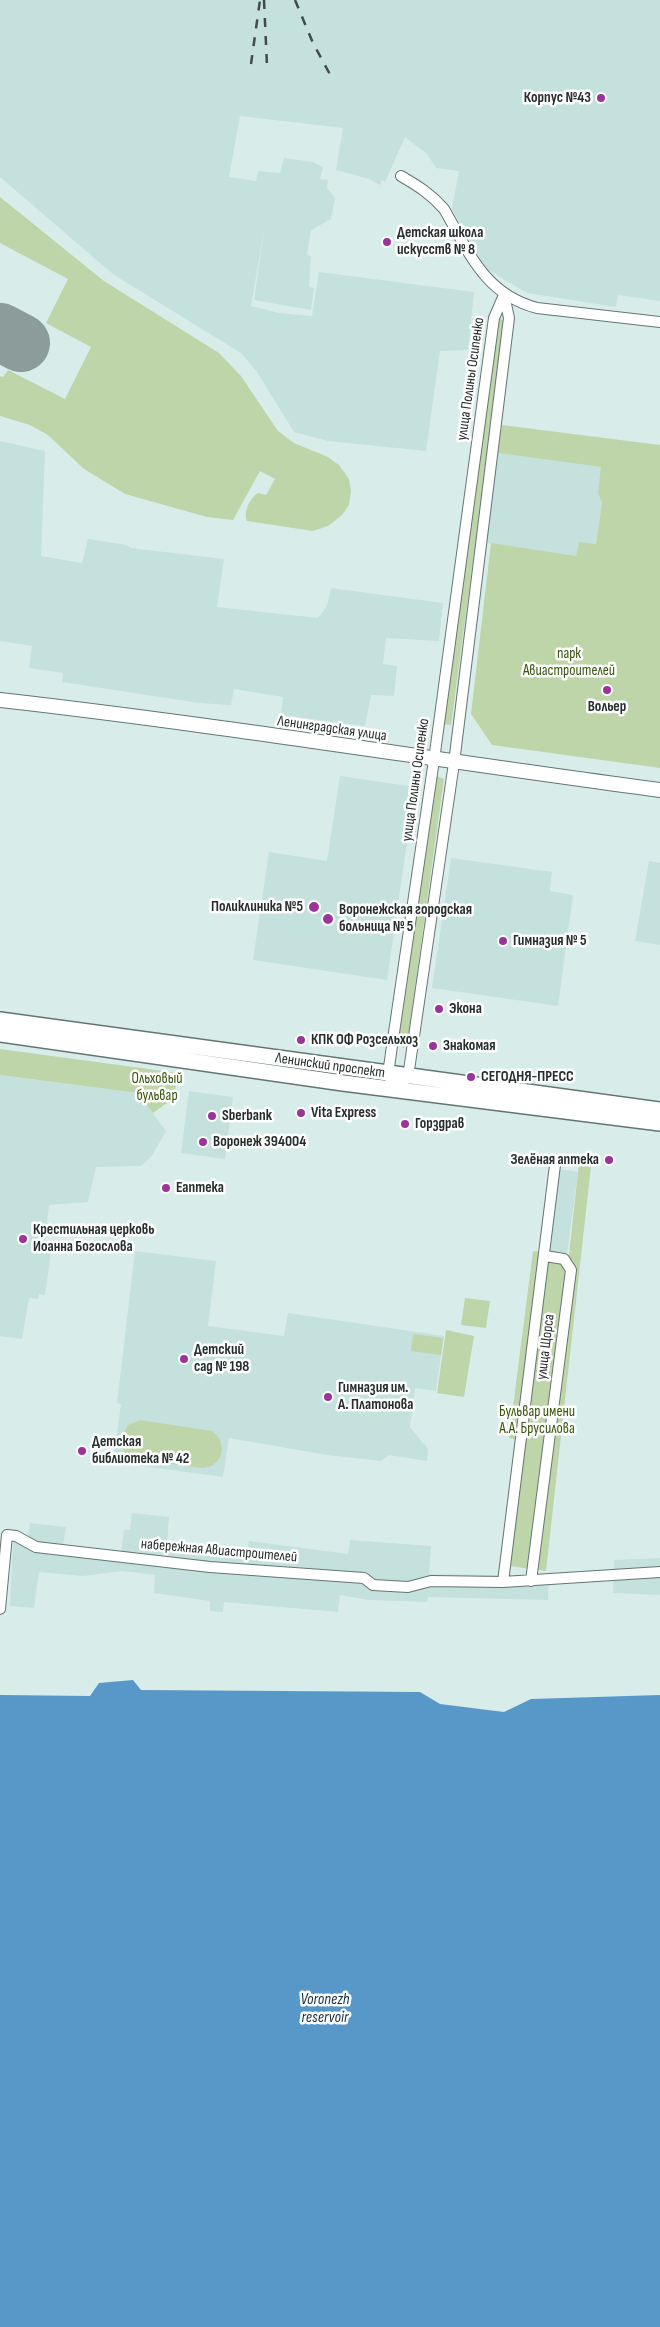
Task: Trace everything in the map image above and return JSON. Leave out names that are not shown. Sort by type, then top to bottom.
[{"type":"main road","name":"Ленинградская улица","points":[[0,700],[119,714],[454,763],[660,790]]},
{"type":"main road","name":"Ленинский проспект","points":[[0,1020],[660,1110]]},
{"type":"main road","name":"Ленинский проспект","points":[[0,1034],[395,1089],[660,1123]]},
{"type":"street","points":[[401,176],[428,192],[436,200],[444,209],[480,272],[504,295],[518,303],[536,308],[660,322]]},
{"type":"street","name":"улица Полины Осипенко","points":[[388,1074],[434,760],[494,318],[504,295]]},
{"type":"street","name":"улица Полины Осипенко","points":[[408,1077],[454,763],[509,318],[504,295]]},
{"type":"street","points":[[388,1074],[395,1089],[408,1077]]},
{"type":"street","points":[[503,1582],[555,1165]]},
{"type":"street","name":"улица Щорса","points":[[531,1581],[571,1270],[564,1259],[545,1256]]},
{"type":"street","name":"набережная Авиастроителей","points":[[0,1610],[7,1535],[16,1536],[36,1547],[210,1567],[364,1578],[373,1585],[408,1587],[431,1581],[531,1581],[660,1572]]},
{"type":"shaded area","points":[[0,0],[660,0],[660,301],[618,295],[616,307],[527,293],[485,268],[452,209],[459,171],[436,168],[427,154],[405,137],[385,182],[382,180],[380,185],[369,179],[336,170],[343,128],[240,116],[229,177],[256,181],[258,171],[280,173],[284,158],[313,162],[323,167],[320,179],[328,180],[327,188],[335,198],[331,219],[311,230],[307,255],[311,256],[309,287],[314,288],[311,310],[254,300],[265,224],[251,306],[279,313],[312,316],[319,272],[474,292],[468,350],[440,351],[426,451],[328,441],[294,432],[257,372],[241,353],[114,275],[0,177]]},
{"type":"shaded area","points":[[0,441],[45,451],[41,556],[82,563],[88,539],[127,545],[131,548],[224,559],[217,607],[318,618],[327,606],[331,588],[443,603],[439,641],[386,638],[383,664],[397,666],[394,696],[371,695],[365,726],[281,715],[283,697],[234,689],[231,705],[199,703],[62,682],[63,673],[29,668],[32,646],[0,641]]},
{"type":"shaded area","points":[[498,453],[602,467],[598,493],[602,501],[596,544],[576,556],[486,543]]},
{"type":"shaded area","name":"Воронежская городская больница № 5","points":[[340,776],[415,787],[387,980],[253,960],[269,852],[327,861]]},
{"type":"shaded area","name":"Гимназия № 5","points":[[451,858],[552,872],[550,891],[573,895],[558,1006],[432,988]]},
{"type":"shaded area","points":[[649,861],[660,863],[660,945],[635,941]]},
{"type":"shaded area","points":[[0,1075],[138,1093],[166,1131],[152,1156],[141,1166],[96,1167],[88,1202],[49,1205],[45,1240],[52,1246],[45,1295],[39,1294],[38,1299],[29,1298],[22,1339],[0,1336]]},
{"type":"shaded area","points":[[189,1091],[233,1097],[225,1159],[181,1153]]},
{"type":"shaded area","points":[[558,1169],[578,1172],[567,1254],[549,1252]]},
{"type":"shaded area","name":"Гимназия им. А. Платонова","points":[[135,1251],[216,1261],[208,1326],[284,1336],[288,1313],[444,1336],[436,1391],[415,1388],[410,1427],[428,1449],[427,1461],[389,1455],[381,1461],[327,1455],[229,1438],[223,1477],[113,1462],[121,1404],[117,1403]]},
{"type":"shaded area","points":[[132,1513],[169,1517],[167,1546],[246,1556],[249,1541],[348,1554],[350,1540],[431,1546],[429,1574],[549,1576],[548,1600],[428,1597],[427,1602],[369,1600],[340,1595],[338,1612],[224,1602],[223,1612],[210,1611],[210,1601],[154,1593],[155,1575],[122,1571],[83,1576],[39,1572],[34,1608],[10,1606],[13,1542],[27,1543],[30,1523],[66,1527],[63,1546],[121,1553],[124,1530],[130,1530]]},
{"type":"shaded area","points":[[660,1558],[660,1595],[613,1593],[614,1560]]},
{"type":"green space","points":[[0,197],[104,281],[219,353],[241,376],[278,431],[294,443],[328,457],[339,465],[349,479],[351,491],[349,505],[342,515],[328,526],[313,531],[247,521],[246,514],[250,502],[258,493],[266,495],[275,479],[260,471],[233,520],[207,517],[125,494],[84,469],[48,435],[30,425],[0,416],[0,376],[3,377],[8,370],[65,399],[91,347],[46,323],[68,279],[0,243]]},
{"type":"green space","points":[[499,318],[505,321],[451,725],[442,724],[496,324]]},
{"type":"green space","name":"парк Авиастроителей","points":[[502,425],[660,445],[660,768],[492,745],[471,714],[491,543],[576,556],[579,542],[596,544],[602,502],[598,493],[601,467],[498,453]]},
{"type":"green space","points":[[437,776],[444,779],[407,1045],[403,1048],[398,1045],[435,778]]},
{"type":"green space","name":"Ольховый бульвар","points":[[0,1049],[178,1073],[174,1098],[153,1113],[138,1093],[0,1075]]},
{"type":"green space","name":"Бульвар имени А.А. Брусилова","points":[[579,1163],[591,1166],[546,1571],[502,1565],[518,1440],[509,1438],[533,1251],[569,1255]]},
{"type":"green space","points":[[465,1298],[490,1301],[486,1328],[461,1325]]},
{"type":"green space","points":[[446,1330],[474,1336],[464,1397],[437,1393]]},
{"type":"green space","points":[[413,1334],[443,1338],[441,1355],[411,1351]]},
{"type":"green space","points":[[140,1420],[212,1431],[221,1442],[222,1448],[219,1459],[209,1467],[202,1468],[134,1459],[124,1452],[121,1438],[128,1425]]},
{"type":"water","name":"Voronezh reservoir","points":[[133,1680],[141,1690],[420,1692],[440,1704],[504,1712],[531,1699],[660,1695],[660,2327],[0,2327],[0,1695],[90,1696],[99,1683]]},
{"type":"runway","points":[[0,332],[21,343]]},
{"type":"railway","points":[[251,64],[260,0]]},
{"type":"railway","points":[[264,0],[267,66]]},
{"type":"railway","points":[[295,0],[313,43],[333,80]]},
{"type":"place","name":"Корпус №43","points":[[601,98]]},
{"type":"place","name":"Детская школа искусств № 8","points":[[387,242]]},
{"type":"place","name":"Вольер","points":[[607,690]]},
{"type":"place","name":"Поликлиника №5","points":[[314,907]]},
{"type":"place","name":"Воронежская городская больница № 5","points":[[328,919]]},
{"type":"place","name":"Гимназия № 5","points":[[503,941]]},
{"type":"place","name":"Экона","points":[[439,1009]]},
{"type":"place","name":"КПК ОФ Розсельхоз","points":[[301,1040]]},
{"type":"place","name":"Знакомая","points":[[433,1046]]},
{"type":"place","name":"СЕГОДНЯ-ПРЕСС","points":[[471,1077]]},
{"type":"place","name":"Vita Express","points":[[301,1113]]},
{"type":"place","name":"Sberbank","points":[[212,1116]]},
{"type":"place","name":"Горздрав","points":[[405,1124]]},
{"type":"place","name":"Воронеж 394004","points":[[203,1142]]},
{"type":"place","name":"Зелёная аптека","points":[[609,1160]]},
{"type":"place","name":"Еаптека","points":[[166,1188]]},
{"type":"place","name":"Крестильная церковь Иоанна Богослова","points":[[23,1239]]},
{"type":"place","name":"Детский сад № 198","points":[[184,1359]]},
{"type":"place","name":"Гимназия им. А. Платонова","points":[[328,1397]]},
{"type":"place","name":"Детская библиотека № 42","points":[[82,1451]]}]
